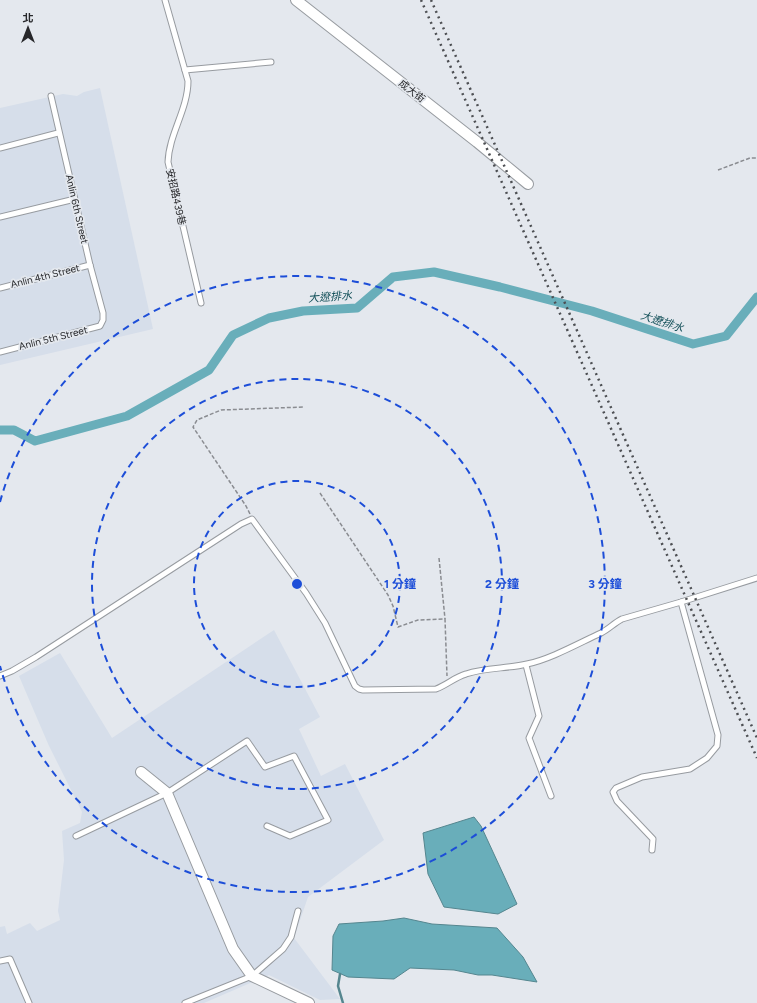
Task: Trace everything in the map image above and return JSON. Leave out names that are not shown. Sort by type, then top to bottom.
[{"type":"street","name":"成大街","points":[[296,0],[477,142],[528,184]]},
{"type":"street","points":[[141,772],[167,793],[233,950],[252,976],[296,999],[309,1003]]},
{"type":"lane","name":"安招路439巷","points":[[166,0],[188,82],[188,93],[171,142],[168,162],[201,303]]},
{"type":"lane","points":[[185,70],[271,62]]},
{"type":"lane","name":"Anlin 6th Street","points":[[51,96],[58,133],[103,313],[103,320]]},
{"type":"lane","points":[[0,148],[58,133]]},
{"type":"lane","points":[[0,217],[75,199]]},
{"type":"lane","name":"Anlin 4th Street","points":[[0,288],[90,265]]},
{"type":"lane","name":"Anlin 5th Street","points":[[0,352],[100,326],[103,320]]},
{"type":"lane","points":[[0,676],[36,657],[241,524],[252,519],[306,593],[325,623],[355,686],[359,689],[436,689],[465,674],[480,670],[526,665],[601,633],[607,630],[614,623],[757,578]]},
{"type":"lane","points":[[652,850],[653,839],[617,801],[613,792],[616,788],[642,777],[690,769],[707,758],[717,746],[718,735],[681,602]]},
{"type":"lane","points":[[526,665],[539,716],[529,738],[551,796]]},
{"type":"lane","points":[[76,836],[167,793],[247,741],[265,768],[294,756],[328,820],[290,836],[268,826]]},
{"type":"lane","points":[[185,1003],[252,976],[283,949],[291,937],[298,911]]},
{"type":"lane","points":[[0,961],[10,959],[29,1003]]},
{"type":"path","points":[[718,170],[750,158],[757,158]]},
{"type":"path","points":[[252,519],[246,506],[193,426],[197,420],[221,410],[304,407]]},
{"type":"path","points":[[320,493],[388,595],[393,606],[398,627],[418,620],[444,619]]},
{"type":"path","points":[[439,558],[447,683]]},
{"type":"shaded area","points":[[100,88],[153,329],[0,365],[0,108],[63,94],[77,96],[84,92]]},
{"type":"shaded area","points":[[274,630],[320,717],[299,729],[321,776],[345,764],[384,840],[308,897],[294,938],[340,999],[320,1000],[269,975],[204,1003],[0,1003],[0,927],[5,926],[7,934],[30,923],[37,931],[60,920],[58,911],[64,860],[62,831],[80,823],[82,812],[49,746],[19,676],[60,653],[112,738]]},
{"type":"water","points":[[474,817],[481,826],[517,904],[498,914],[444,907],[428,874],[423,833]]},
{"type":"water","points":[[404,918],[432,924],[497,928],[523,957],[537,982],[492,975],[478,975],[454,970],[410,968],[394,979],[348,977],[332,970],[333,936],[339,924]]},
{"type":"waterway","name":"大遼排水","points":[[0,430],[14,430],[35,441],[127,416],[209,370],[233,335],[269,318],[303,311],[357,308],[393,277],[434,272],[500,287],[592,311],[693,344],[726,336],[757,297]]},
{"type":"waterway","points":[[340,974],[338,986],[343,1003]]},
{"type":"railway","points":[[421,0],[757,758]]},
{"type":"railway","points":[[431,0],[757,738]]}]
